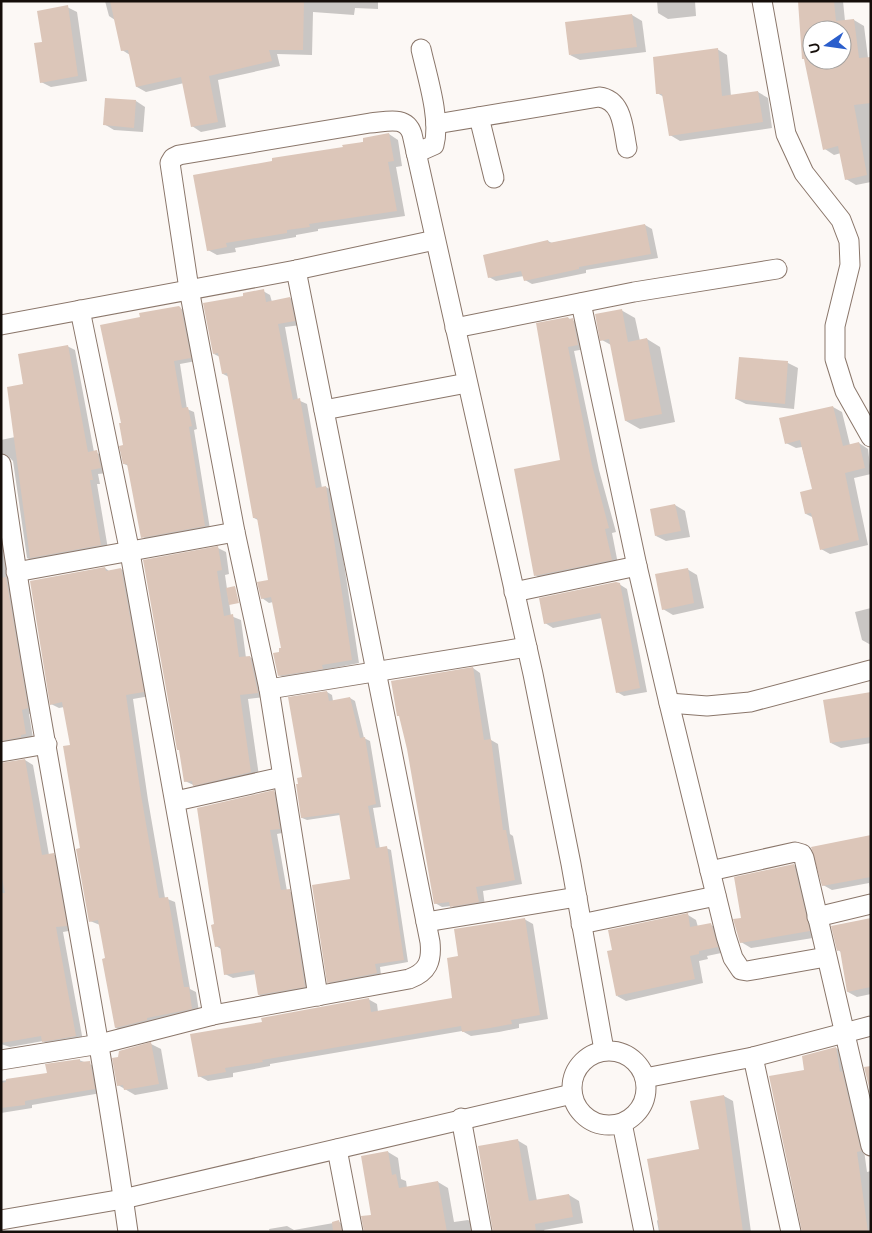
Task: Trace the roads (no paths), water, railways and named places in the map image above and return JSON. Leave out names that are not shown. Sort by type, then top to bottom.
[{"type":"street","points":[[762,1],[786,134],[804,173],[841,220],[849,241],[850,265],[835,326],[835,359],[845,392],[871,437]]},
{"type":"street","points":[[416,153],[434,146],[436,124],[421,49]]},
{"type":"street","points":[[436,124],[570,101],[606,98],[612,100],[618,106],[627,148]]},
{"type":"street","points":[[480,117],[494,178]]},
{"type":"street","points":[[318,996],[269,688],[235,532],[190,289],[170,167],[175,157],[394,121],[403,122],[409,127],[416,153],[527,647],[604,1050]]},
{"type":"street","points":[[1,325],[296,270],[435,240]]},
{"type":"street","points":[[455,328],[581,303],[777,269]]},
{"type":"street","points":[[1,1060],[100,1044],[213,1015],[409,979],[422,973],[431,960],[430,942],[296,270]]},
{"type":"street","points":[[581,303],[637,566],[729,946],[741,970],[747,971],[826,957]]},
{"type":"street","points":[[80,310],[130,553],[213,1015]]},
{"type":"street","points":[[324,410],[467,383]]},
{"type":"street","points":[[1,464],[16,572],[100,1044],[128,1232]]},
{"type":"street","points":[[16,572],[130,553],[235,532]]},
{"type":"street","points":[[514,592],[637,566]]},
{"type":"street","points":[[269,688],[527,647]]},
{"type":"street","points":[[669,703],[707,706],[750,702],[871,670]]},
{"type":"street","points":[[1,752],[47,744]]},
{"type":"street","points":[[176,801],[282,777]]},
{"type":"street","points":[[710,871],[799,852],[804,858],[871,1146]]},
{"type":"street","points":[[581,924],[716,896]]},
{"type":"street","points":[[426,922],[576,898]]},
{"type":"street","points":[[817,917],[871,904]]},
{"type":"street","points":[[646,1078],[753,1057],[871,1026]]},
{"type":"street","points":[[604,1050],[615,1050],[634,1060],[646,1078],[647,1092],[643,1105],[634,1116],[622,1123],[609,1126],[596,1123],[585,1116],[576,1106],[572,1094],[574,1074],[579,1065],[586,1058],[604,1050]]},
{"type":"street","points":[[753,1057],[791,1232]]},
{"type":"street","points":[[8,1224],[337,1149],[461,1118],[572,1094]]},
{"type":"street","points":[[461,1118],[482,1232]]},
{"type":"street","points":[[622,1123],[644,1232]]},
{"type":"street","points":[[337,1149],[353,1232]]}]
